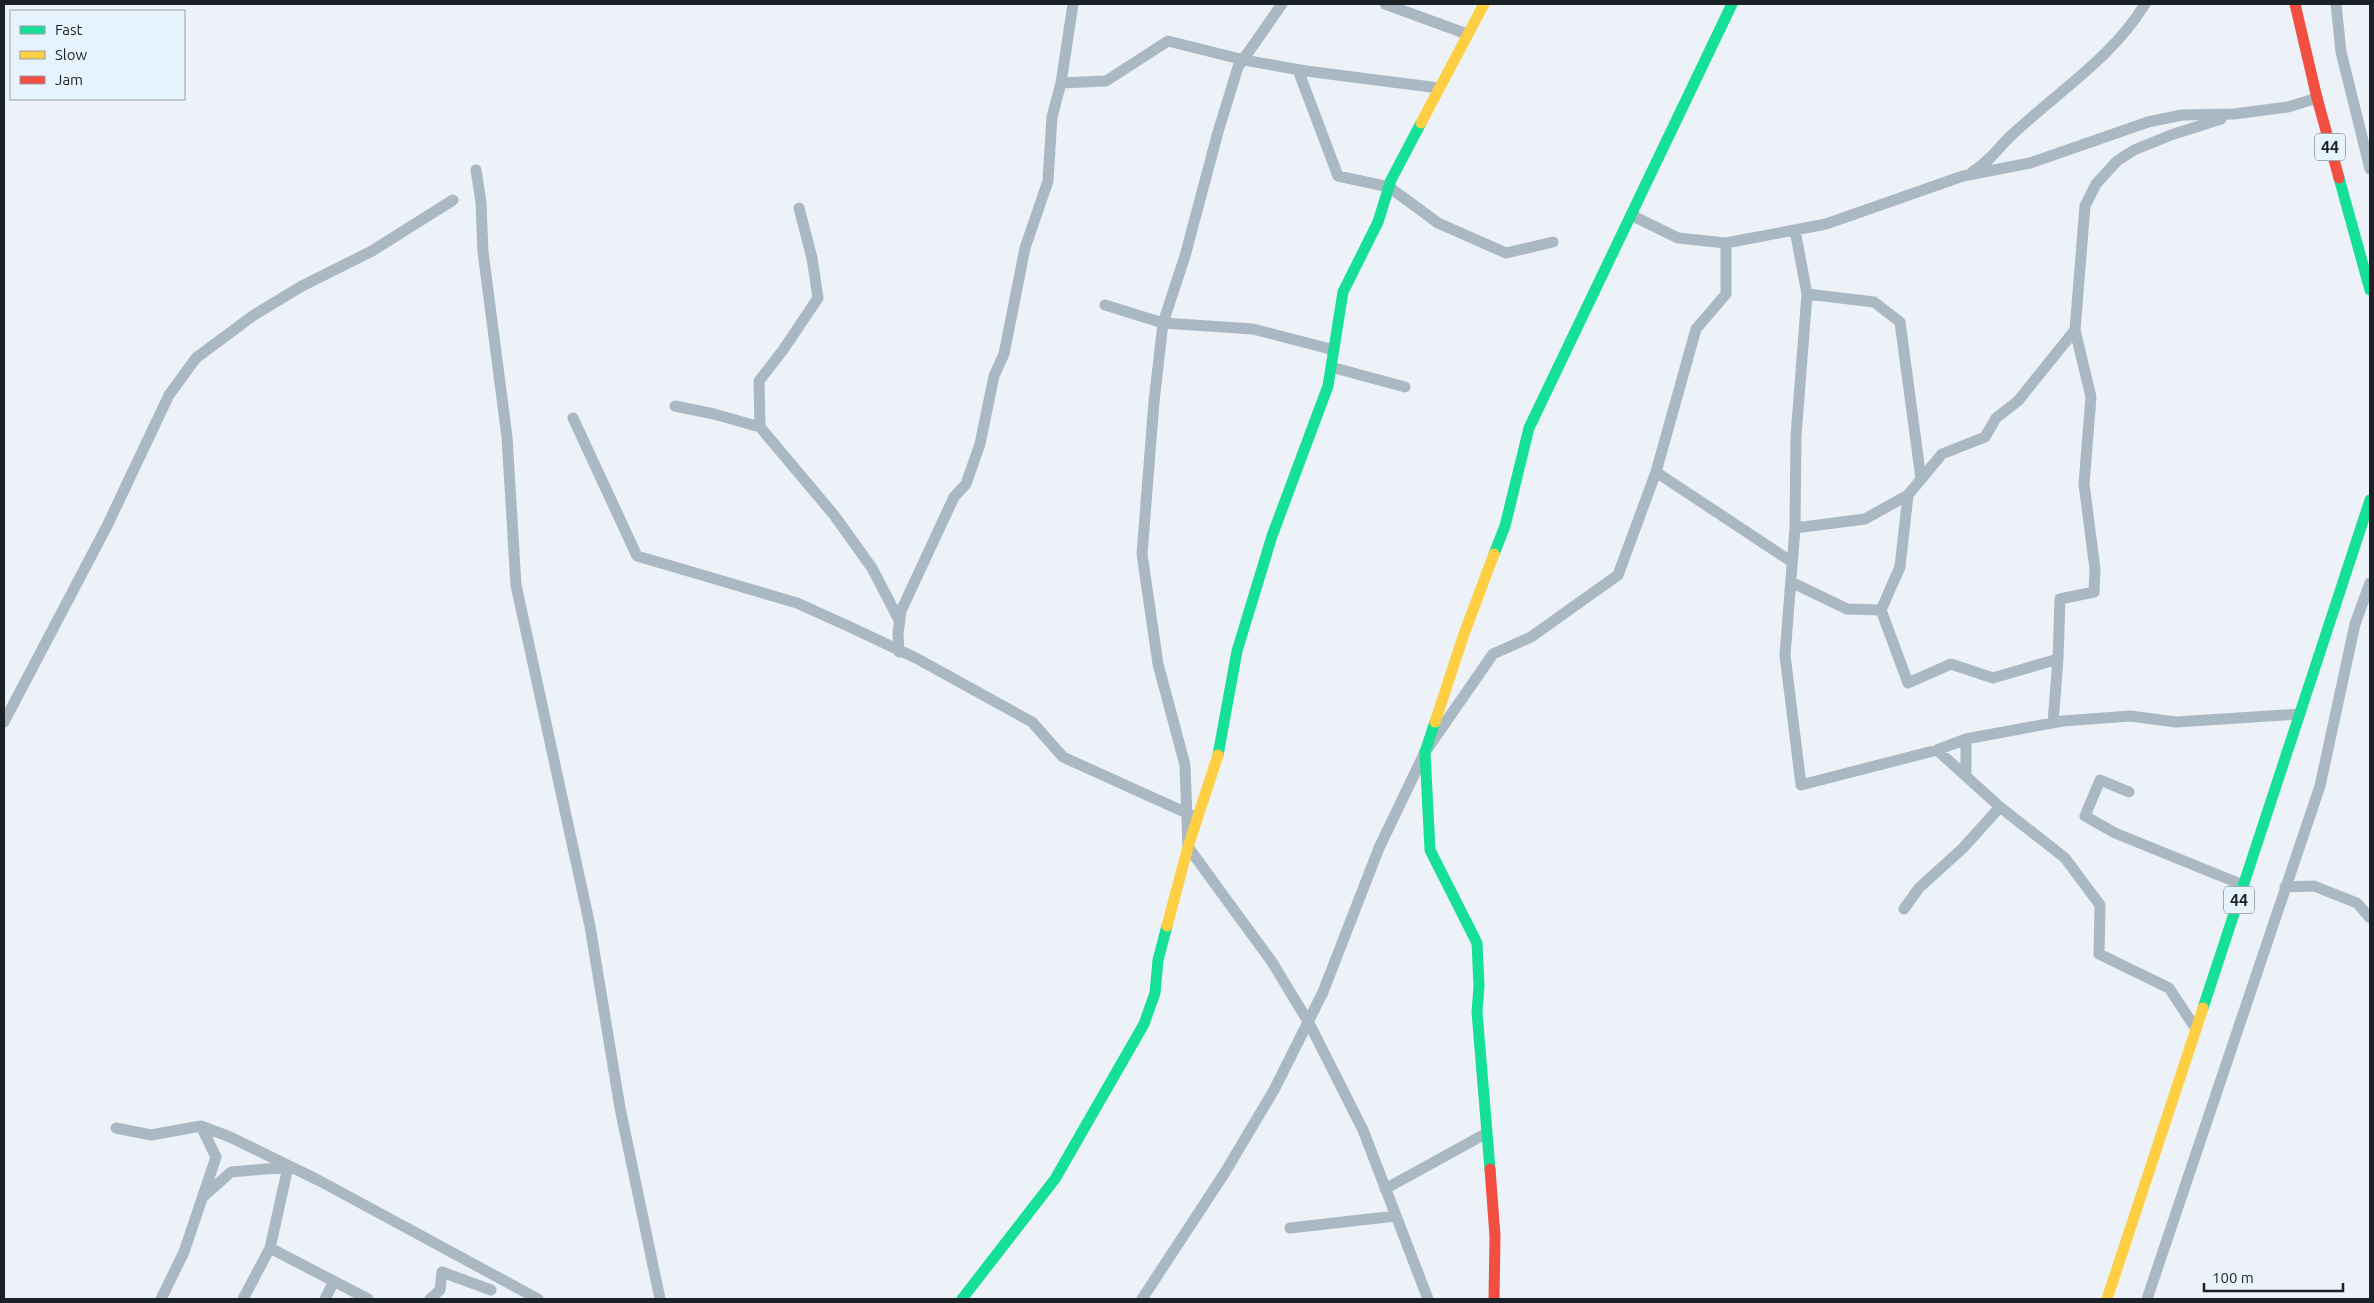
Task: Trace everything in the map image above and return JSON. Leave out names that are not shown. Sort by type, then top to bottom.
[{"type":"street","points":[[899,652],[901,611],[954,497],[966,484],[980,444],[994,376],[1004,354],[1025,248],[1048,181],[1052,116],[1061,83],[1073,4]]},
{"type":"street","points":[[962,1299],[1055,1179],[1144,1024],[1155,993],[1158,960],[1188,847],[1192,815],[1185,765],[1158,664],[1142,554],[1154,402],[1163,323],[1185,256],[1218,132],[1238,67],[1282,4]]},
{"type":"street","points":[[1385,4],[1467,34]]},
{"type":"street","points":[[1192,815],[1218,754],[1237,650],[1272,536],[1328,386],[1343,292],[1378,222],[1389,187],[1484,4]]},
{"type":"street","points":[[1142,1299],[1224,1174],[1274,1090],[1309,1023],[1379,848],[1425,752],[1464,634],[1505,526],[1529,428],[1548,384],[1732,4]]},
{"type":"street","points":[[1963,176],[1992,158],[2013,133],[2099,60],[2131,26],[2145,4]]},
{"type":"street","name":"44","points":[[2294,4],[2317,98],[2370,290]]},
{"type":"street","name":"44","points":[[2336,4],[2341,52],[2370,169]]},
{"type":"street","points":[[1061,83],[1106,81],[1168,41],[1244,60],[1298,70],[1439,88]]},
{"type":"street","points":[[1298,70],[1338,176],[1389,187],[1438,223],[1506,252],[1553,242]]},
{"type":"street","points":[[1631,216],[1678,238],[1726,243],[1826,224],[1963,176],[2030,164],[2148,122],[2182,115],[2247,112],[2288,107],[2317,98]]},
{"type":"street","points":[[2053,723],[2060,599],[2094,592],[2095,569],[2084,484],[2091,397],[2074,330],[2085,206],[2096,184],[2117,161],[2134,150],[2203,124],[2247,112]]},
{"type":"street","points":[[476,170],[481,202],[484,262],[507,437],[516,585],[590,926],[620,1108],[660,1299]]},
{"type":"street","points":[[4,722],[107,526],[169,395],[196,358],[254,315],[302,286],[372,251],[453,200]]},
{"type":"street","points":[[760,427],[760,381],[784,350],[818,298],[812,258],[799,208]]},
{"type":"street","points":[[1796,230],[1807,294],[1796,436],[1795,528],[1785,655],[1801,785],[1937,750],[1966,739],[2053,723],[2130,716],[2176,722],[2300,714]]},
{"type":"street","points":[[1494,1299],[1494,1236],[1485,1134],[1478,1012],[1478,943],[1430,850],[1425,752],[1493,654],[1531,638],[1618,575],[1656,472],[1696,329],[1726,294],[1726,243]]},
{"type":"street","points":[[1807,294],[1874,302],[1900,322],[1921,480]]},
{"type":"street","points":[[1105,305],[1163,323],[1253,329],[1334,350]]},
{"type":"street","points":[[1795,528],[1865,519],[1908,495],[1942,454],[1985,437],[1996,418],[2018,401],[2074,330]]},
{"type":"street","points":[[1331,367],[1405,386]]},
{"type":"street","points":[[675,406],[714,414],[760,427],[834,515],[872,568],[900,622]]},
{"type":"street","points":[[573,418],[637,556],[797,604],[899,652],[916,658],[1032,722],[1063,756],[1192,815]]},
{"type":"street","points":[[1656,472],[1792,562]]},
{"type":"street","points":[[1908,495],[1900,567],[1881,610],[1908,683],[1951,664],[1993,678],[2058,659]]},
{"type":"street","name":"44","points":[[2107,1299],[2370,500]]},
{"type":"street","points":[[1791,582],[1847,609],[1881,610]]},
{"type":"street","name":"44","points":[[2147,1299],[2320,786],[2355,624],[2370,583]]},
{"type":"street","points":[[1966,739],[1966,775]]},
{"type":"street","points":[[1937,750],[2000,807],[2065,858],[2100,905],[2099,954],[2169,988],[2196,1030]]},
{"type":"street","points":[[2129,792],[2100,780],[2085,816],[2115,833],[2243,886]]},
{"type":"street","points":[[1904,909],[1919,888],[1964,848],[2000,807]]},
{"type":"street","points":[[1188,847],[1272,962],[1309,1023],[1363,1130],[1428,1299]]},
{"type":"street","points":[[2286,887],[2314,886],[2357,903],[2370,918]]},
{"type":"street","points":[[116,1128],[151,1135],[201,1126],[230,1137],[320,1181],[538,1299]]},
{"type":"street","points":[[161,1299],[184,1252],[216,1157],[201,1126]]},
{"type":"street","points":[[1385,1189],[1485,1134]]},
{"type":"street","points":[[203,1197],[231,1172],[288,1167]]},
{"type":"street","points":[[243,1299],[270,1248],[288,1167]]},
{"type":"street","points":[[1290,1228],[1396,1216]]},
{"type":"street","points":[[270,1248],[368,1299]]},
{"type":"street","points":[[430,1299],[440,1290],[442,1272],[490,1295],[496,1277]]},
{"type":"street","points":[[325,1299],[334,1281]]},
{"type":"traffic: fast","points":[[1494,554],[1505,526],[1529,428],[1732,4]]},
{"type":"traffic: fast","points":[[1218,755],[1237,651],[1272,536],[1328,386],[1343,292],[1378,222],[1391,180],[1421,123]]},
{"type":"traffic: fast","points":[[2339,178],[2370,290]]},
{"type":"traffic: fast","points":[[2203,1008],[2370,500]]},
{"type":"traffic: fast","points":[[1435,722],[1425,752],[1430,850],[1477,943],[1479,986],[1477,1012],[1490,1169]]},
{"type":"traffic: fast","points":[[962,1299],[1055,1179],[1144,1024],[1155,993],[1158,960],[1167,926]]},
{"type":"traffic: slow","points":[[1421,123],[1484,4]]},
{"type":"traffic: slow","points":[[1435,722],[1464,634],[1494,554]]},
{"type":"traffic: slow","points":[[1167,926],[1188,847],[1218,755]]},
{"type":"traffic: slow","points":[[2107,1299],[2203,1008]]},
{"type":"traffic: jam","points":[[2295,4],[2317,98],[2339,178]]},
{"type":"traffic: jam","points":[[1490,1169],[1495,1236],[1494,1299]]}]
